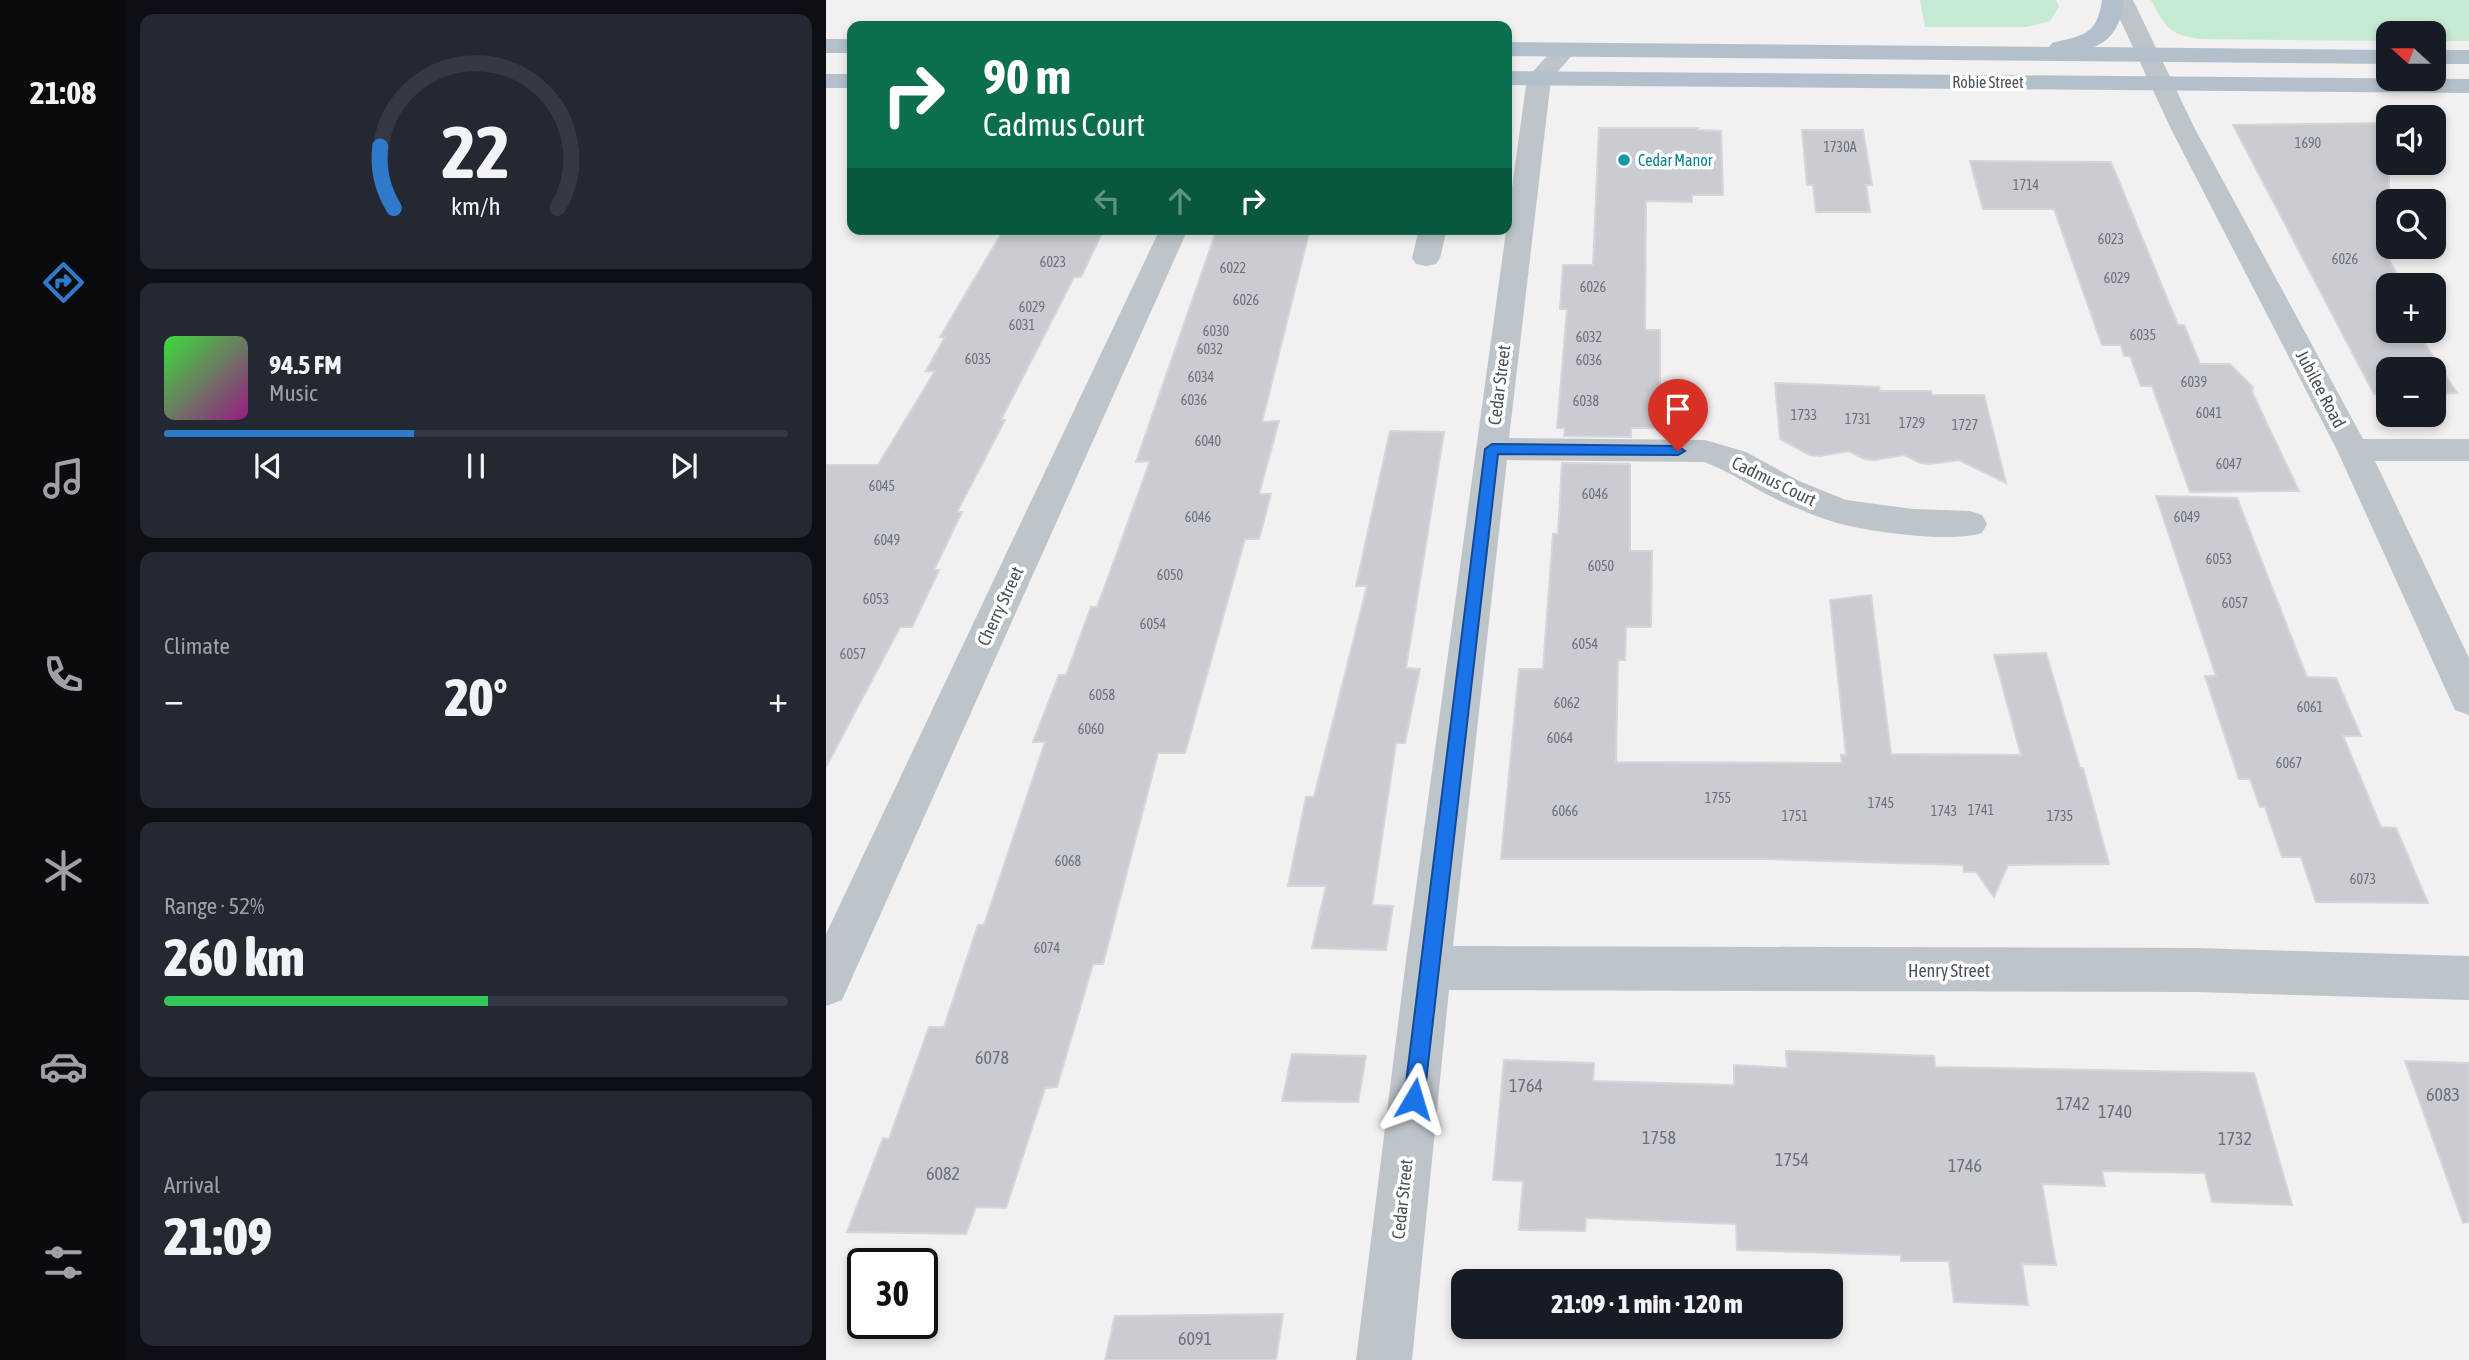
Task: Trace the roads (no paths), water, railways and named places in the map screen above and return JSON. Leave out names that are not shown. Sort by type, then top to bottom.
[{"type":"main road","points":[[2029,52],[2076,47],[2099,36],[2112,20],[2113,0]]},
{"type":"main road","points":[[826,46],[847,46]]},
{"type":"main road","name":"Robie Street","points":[[1512,49],[2376,57]]},
{"type":"main road","points":[[2446,57],[2469,57]]},
{"type":"main road","name":"Robie Street","points":[[1523,78],[2469,86]]},
{"type":"main road","points":[[826,81],[847,81]]},
{"type":"street","name":"Jubilee Road","points":[[2122,0],[2161,84],[2353,450],[2469,699]]},
{"type":"street","points":[[1523,78],[1565,50]]},
{"type":"street","name":"Cedar Street","points":[[1513,216],[1523,78]]},
{"type":"street","name":"Cherry Street","points":[[826,984],[1171,235]]},
{"type":"street","points":[[1426,258],[1432,235]]},
{"type":"street","name":"Cedar Street","points":[[1384,1360],[1428,968],[1492,449],[1511,235]]},
{"type":"street","name":"Cadmus Court","points":[[1492,449],[1705,451],[1734,460],[1787,490],[1841,512],[1913,522],[1970,524]]},
{"type":"street","points":[[2353,450],[2469,450]]},
{"type":"street","name":"Henry Street","points":[[1428,968],[2196,970],[2469,978]]},
{"type":"place","name":"Cedar Manor","points":[[1624,160]]}]
